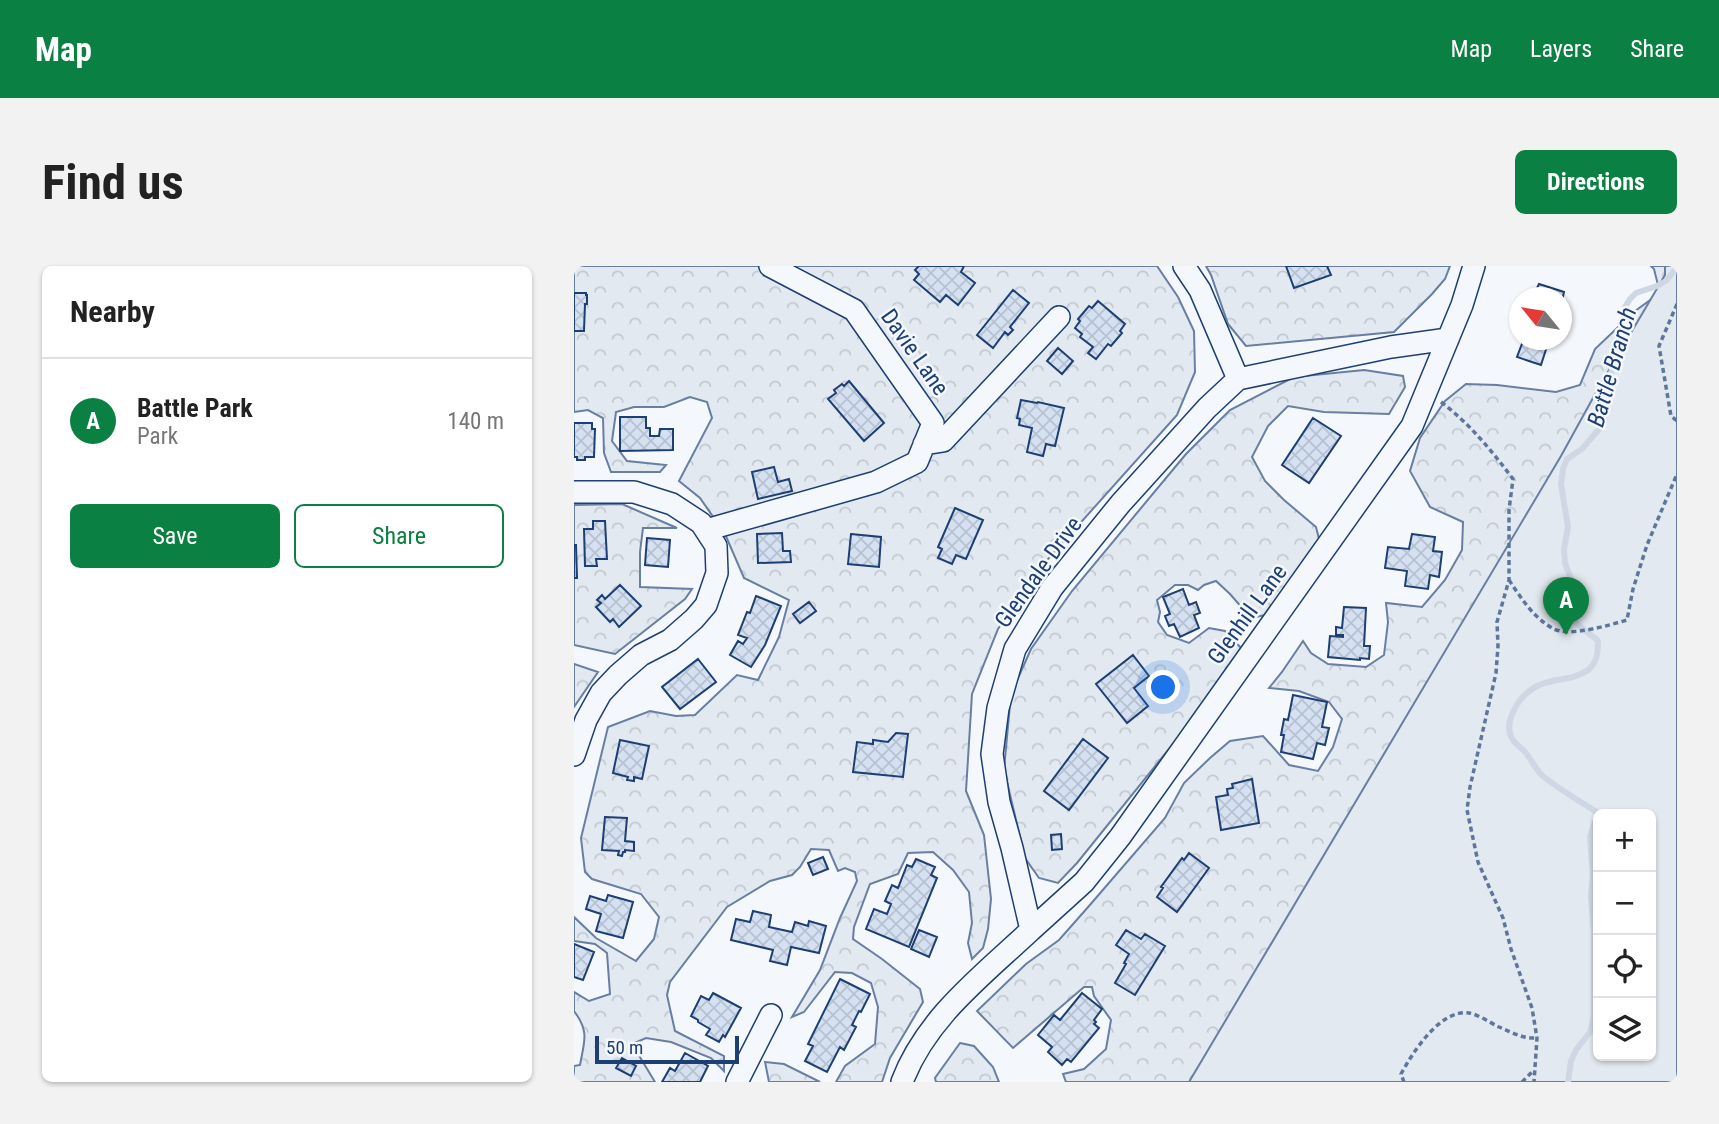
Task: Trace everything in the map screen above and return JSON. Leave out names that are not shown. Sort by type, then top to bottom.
[{"type":"street","name":"Davie Lane","points":[[770,266],[854,310],[933,423],[924,444]]},
{"type":"street","points":[[1184,266],[1200,290],[1238,379],[1391,347],[1448,339],[1474,266]]},
{"type":"street","points":[[706,530],[876,482],[917,462],[924,444],[943,441],[1059,317]]},
{"type":"street","name":"Glenhill Lane","points":[[1031,930],[1084,882],[1120,837],[1412,426],[1448,339]]},
{"type":"street","name":"Glendale Drive","points":[[1031,930],[999,802],[992,754],[998,708],[1015,649],[1052,588],[1121,503],[1238,379]]},
{"type":"street","points":[[574,492],[634,492],[672,504],[701,523],[706,530],[716,546],[717,573],[706,605],[694,619],[670,640],[642,655],[601,694],[586,720],[574,755]]},
{"type":"street","points":[[901,1082],[915,1053],[936,1022],[1031,930]]},
{"type":"street","points":[[737,1082],[771,1015]]},
{"type":"path","points":[[1677,304],[1659,346],[1671,416],[1677,421]]},
{"type":"path","points":[[1427,391],[1484,441],[1513,479],[1508,580],[1497,622],[1496,673],[1467,810],[1478,862],[1503,918],[1532,1008],[1537,1038],[1534,1082]]},
{"type":"path","points":[[1508,580],[1527,608],[1553,629],[1564,632],[1627,620],[1633,589],[1647,545],[1677,474]]},
{"type":"path","points":[[1404,1082],[1401,1074],[1412,1054],[1434,1028],[1450,1016],[1468,1013],[1516,1034],[1537,1038]]},
{"type":"path","points":[[1522,1082],[1533,1071]]},
{"type":"green space","points":[[574,266],[1157,266],[1178,297],[1194,331],[1195,372],[1177,415],[1040,568],[998,629],[972,694],[966,791],[984,835],[991,899],[983,948],[972,959],[968,943],[972,923],[969,892],[953,870],[933,852],[908,853],[898,874],[870,884],[854,927],[853,939],[920,989],[923,1002],[890,1058],[882,1082],[836,1082],[845,1066],[875,1044],[878,1007],[871,983],[852,973],[835,972],[804,1012],[792,1017],[820,970],[857,881],[855,872],[845,868],[838,871],[829,850],[811,849],[792,875],[770,881],[727,907],[670,982],[667,995],[675,1031],[724,1056],[724,1071],[711,1058],[671,1042],[646,1038],[632,1044],[655,1082],[574,1082],[574,1066],[580,1065],[584,1031],[574,1011],[574,992],[589,1001],[610,994],[607,953],[595,944],[574,941],[574,917],[596,938],[636,961],[654,939],[659,917],[641,894],[592,879],[585,872],[581,838],[608,727],[650,711],[676,716],[695,715],[737,675],[758,680],[779,637],[789,600],[744,578],[725,534],[700,498],[679,481],[712,418],[707,402],[690,397],[664,407],[634,407],[616,412],[612,441],[627,461],[666,465],[660,472],[611,472],[604,453],[603,418],[588,410],[574,412]]},
{"type":"green space","points":[[1206,266],[1450,266],[1445,279],[1394,332],[1246,346],[1228,324]]},
{"type":"green space","points":[[1651,266],[1677,266],[1677,1082],[1066,1082],[1063,1074],[1084,1069],[1106,1049],[1111,1020],[1094,996],[1092,987],[1084,987],[1013,1048],[977,1011],[1026,964],[1059,940],[1165,818],[1184,783],[1210,758],[1230,741],[1263,736],[1289,765],[1318,771],[1333,747],[1342,719],[1329,702],[1299,691],[1269,688],[1303,641],[1311,653],[1328,664],[1366,667],[1384,655],[1388,622],[1386,603],[1422,607],[1445,580],[1462,550],[1463,522],[1430,507],[1410,471],[1420,438],[1445,401],[1466,384],[1556,392],[1580,385],[1595,349],[1635,311],[1660,293]]},
{"type":"green space","points":[[1665,266],[1677,266],[1677,1082],[1189,1082],[1561,456],[1665,275]]},
{"type":"green space","points":[[1364,370],[1403,376],[1405,387],[1389,414],[1324,412],[1288,406],[1268,426],[1252,457],[1265,481],[1316,527],[1319,539],[1265,615],[1251,618],[1216,581],[1198,590],[1188,585],[1175,585],[1157,600],[1160,612],[1158,622],[1167,635],[1189,643],[1209,628],[1225,631],[1243,650],[1173,744],[1077,863],[1058,883],[1039,878],[1025,858],[1004,769],[1011,694],[1031,649],[1072,591],[1186,454],[1230,410],[1294,377]]},
{"type":"green space","points":[[622,504],[677,528],[643,528],[640,587],[692,589],[685,599],[615,654],[574,645],[574,505]]},
{"type":"green space","points":[[574,664],[598,672],[574,707]]},
{"type":"green space","points":[[960,1043],[974,1046],[993,1067],[999,1082],[936,1082],[935,1078]]},
{"type":"green space","points":[[765,1062],[784,1064],[820,1082],[769,1082]]},
{"type":"building","points":[[919,266],[964,266],[961,272],[975,283],[958,305],[946,295],[940,302],[914,280],[919,274],[915,270]]},
{"type":"building","points":[[1286,266],[1327,266],[1331,275],[1294,288]]},
{"type":"building","points":[[1013,290],[1029,303],[1010,327],[1013,330],[1008,335],[1005,332],[993,348],[977,335]]},
{"type":"building","points":[[574,293],[587,295],[584,331],[574,331]]},
{"type":"building","points":[[1098,301],[1125,324],[1120,331],[1122,333],[1111,346],[1108,344],[1096,359],[1088,353],[1093,347],[1080,337],[1082,334],[1075,328],[1080,321],[1078,319],[1089,306],[1092,308]]},
{"type":"building","points":[[1058,348],[1073,361],[1062,374],[1047,361]]},
{"type":"building","points":[[1520,350],[1546,350],[1541,365],[1517,357]]},
{"type":"building","points":[[849,381],[884,423],[864,441],[828,399],[836,393],[834,390]]},
{"type":"building","points":[[1021,400],[1064,408],[1055,446],[1046,444],[1043,456],[1027,452],[1032,428],[1019,425],[1020,419],[1017,418]]},
{"type":"building","points":[[620,417],[646,417],[646,428],[650,428],[650,436],[659,436],[660,429],[673,429],[673,450],[620,451]]},
{"type":"building","points":[[1313,418],[1341,436],[1309,483],[1282,465]]},
{"type":"building","points":[[574,423],[592,423],[592,429],[595,429],[594,457],[577,460],[577,457],[574,457]]},
{"type":"building","points":[[774,467],[778,482],[789,479],[792,491],[758,499],[752,472]]},
{"type":"building","points":[[955,508],[983,520],[966,559],[956,555],[952,564],[938,558],[942,549],[938,547]]},
{"type":"building","points":[[593,521],[605,521],[607,559],[596,559],[597,566],[585,566],[584,529],[593,529]]},
{"type":"building","points":[[782,533],[783,551],[790,551],[791,562],[758,563],[757,534]]},
{"type":"building","points":[[851,534],[881,537],[879,567],[848,564]]},
{"type":"building","points":[[1412,534],[1435,537],[1433,551],[1442,552],[1439,577],[1430,575],[1428,589],[1405,586],[1407,571],[1385,568],[1388,547],[1409,549]]},
{"type":"building","points":[[647,538],[670,540],[668,567],[645,565]]},
{"type":"building","points":[[576,545],[577,578],[574,578]]},
{"type":"building","points":[[620,585],[641,606],[619,627],[613,619],[610,622],[596,607],[601,603],[597,600],[602,595],[605,599]]},
{"type":"building","points":[[1183,589],[1189,605],[1196,602],[1200,613],[1194,615],[1199,628],[1180,637],[1174,624],[1169,626],[1165,616],[1170,614],[1163,597]]},
{"type":"building","points":[[756,596],[781,606],[765,645],[751,667],[730,655],[738,641],[743,644],[747,638],[738,635]]},
{"type":"building","points":[[809,602],[816,611],[800,623],[793,614]]},
{"type":"building","points":[[1344,607],[1366,608],[1364,646],[1370,646],[1369,659],[1328,657],[1330,636],[1343,637],[1336,635],[1336,627],[1342,628]]},
{"type":"building","points":[[1133,655],[1149,676],[1134,688],[1148,706],[1127,723],[1096,684]]},
{"type":"building","points":[[698,659],[716,682],[680,709],[662,687]]},
{"type":"building","points":[[1293,695],[1327,702],[1322,727],[1329,728],[1325,745],[1317,743],[1313,759],[1281,752],[1284,719],[1288,720]]},
{"type":"building","points":[[896,733],[908,734],[903,777],[853,772],[857,742],[888,742]]},
{"type":"building","points":[[1083,739],[1108,758],[1069,810],[1044,791]]},
{"type":"building","points":[[620,740],[649,746],[642,779],[634,777],[634,781],[627,780],[628,777],[613,773]]},
{"type":"building","points":[[1252,779],[1259,823],[1221,830],[1216,797],[1228,795],[1227,789],[1233,788],[1232,784]]},
{"type":"building","points":[[605,817],[627,818],[625,841],[634,842],[634,851],[625,850],[622,856],[618,855],[619,851],[602,850]]},
{"type":"building","points":[[1061,834],[1062,849],[1052,850],[1051,835]]},
{"type":"building","points":[[1189,853],[1209,868],[1177,912],[1157,897],[1182,858],[1184,860]]},
{"type":"building","points":[[823,857],[828,869],[813,875],[808,863]]},
{"type":"building","points":[[916,859],[935,867],[931,875],[937,878],[909,947],[866,929],[874,909],[887,914],[891,904],[885,901],[892,885],[898,888],[907,865],[912,867]]},
{"type":"building","points":[[608,895],[633,902],[623,938],[596,931],[601,914],[586,909],[590,896],[606,901]]},
{"type":"building","points":[[753,911],[771,915],[769,927],[792,932],[795,922],[808,926],[809,921],[826,926],[819,953],[791,947],[787,965],[770,961],[773,950],[731,940],[736,919],[750,922]]},
{"type":"building","points":[[919,930],[937,937],[929,957],[911,949]]},
{"type":"building","points":[[1126,930],[1141,939],[1145,934],[1165,946],[1135,995],[1115,983],[1129,954],[1116,945]]},
{"type":"building","points":[[574,944],[594,952],[583,980],[574,977]]},
{"type":"building","points":[[840,979],[870,994],[852,1025],[856,1027],[844,1050],[840,1047],[827,1072],[805,1061],[813,1046],[808,1044]]},
{"type":"building","points":[[713,993],[741,1008],[725,1037],[723,1035],[719,1042],[706,1035],[710,1029],[691,1016],[701,996],[709,1000]]},
{"type":"building","points":[[1082,993],[1102,1009],[1094,1020],[1094,1024],[1099,1028],[1071,1062],[1067,1059],[1062,1065],[1048,1052],[1052,1047],[1038,1035],[1054,1015],[1060,1020]]},
{"type":"building","points":[[685,1053],[708,1066],[700,1082],[662,1082],[670,1068],[675,1071]]},
{"type":"building","points":[[622,1058],[636,1066],[631,1076],[616,1068]]},
{"type":"waterway","name":"Battle Branch","points":[[1568,1082],[1571,1061],[1590,1032],[1594,1017],[1594,932],[1591,896],[1593,875],[1590,837],[1598,813],[1541,774],[1513,740],[1510,734],[1510,719],[1517,705],[1532,689],[1582,674],[1595,661],[1598,641],[1577,624],[1569,611],[1577,595],[1565,563],[1564,549],[1568,527],[1561,484],[1563,469],[1567,459],[1582,449],[1600,428],[1609,402],[1609,380],[1621,338],[1625,307],[1636,293],[1666,281],[1677,267]]},
{"type":"place","name":"Battle Park","points":[[1566,635]]}]
